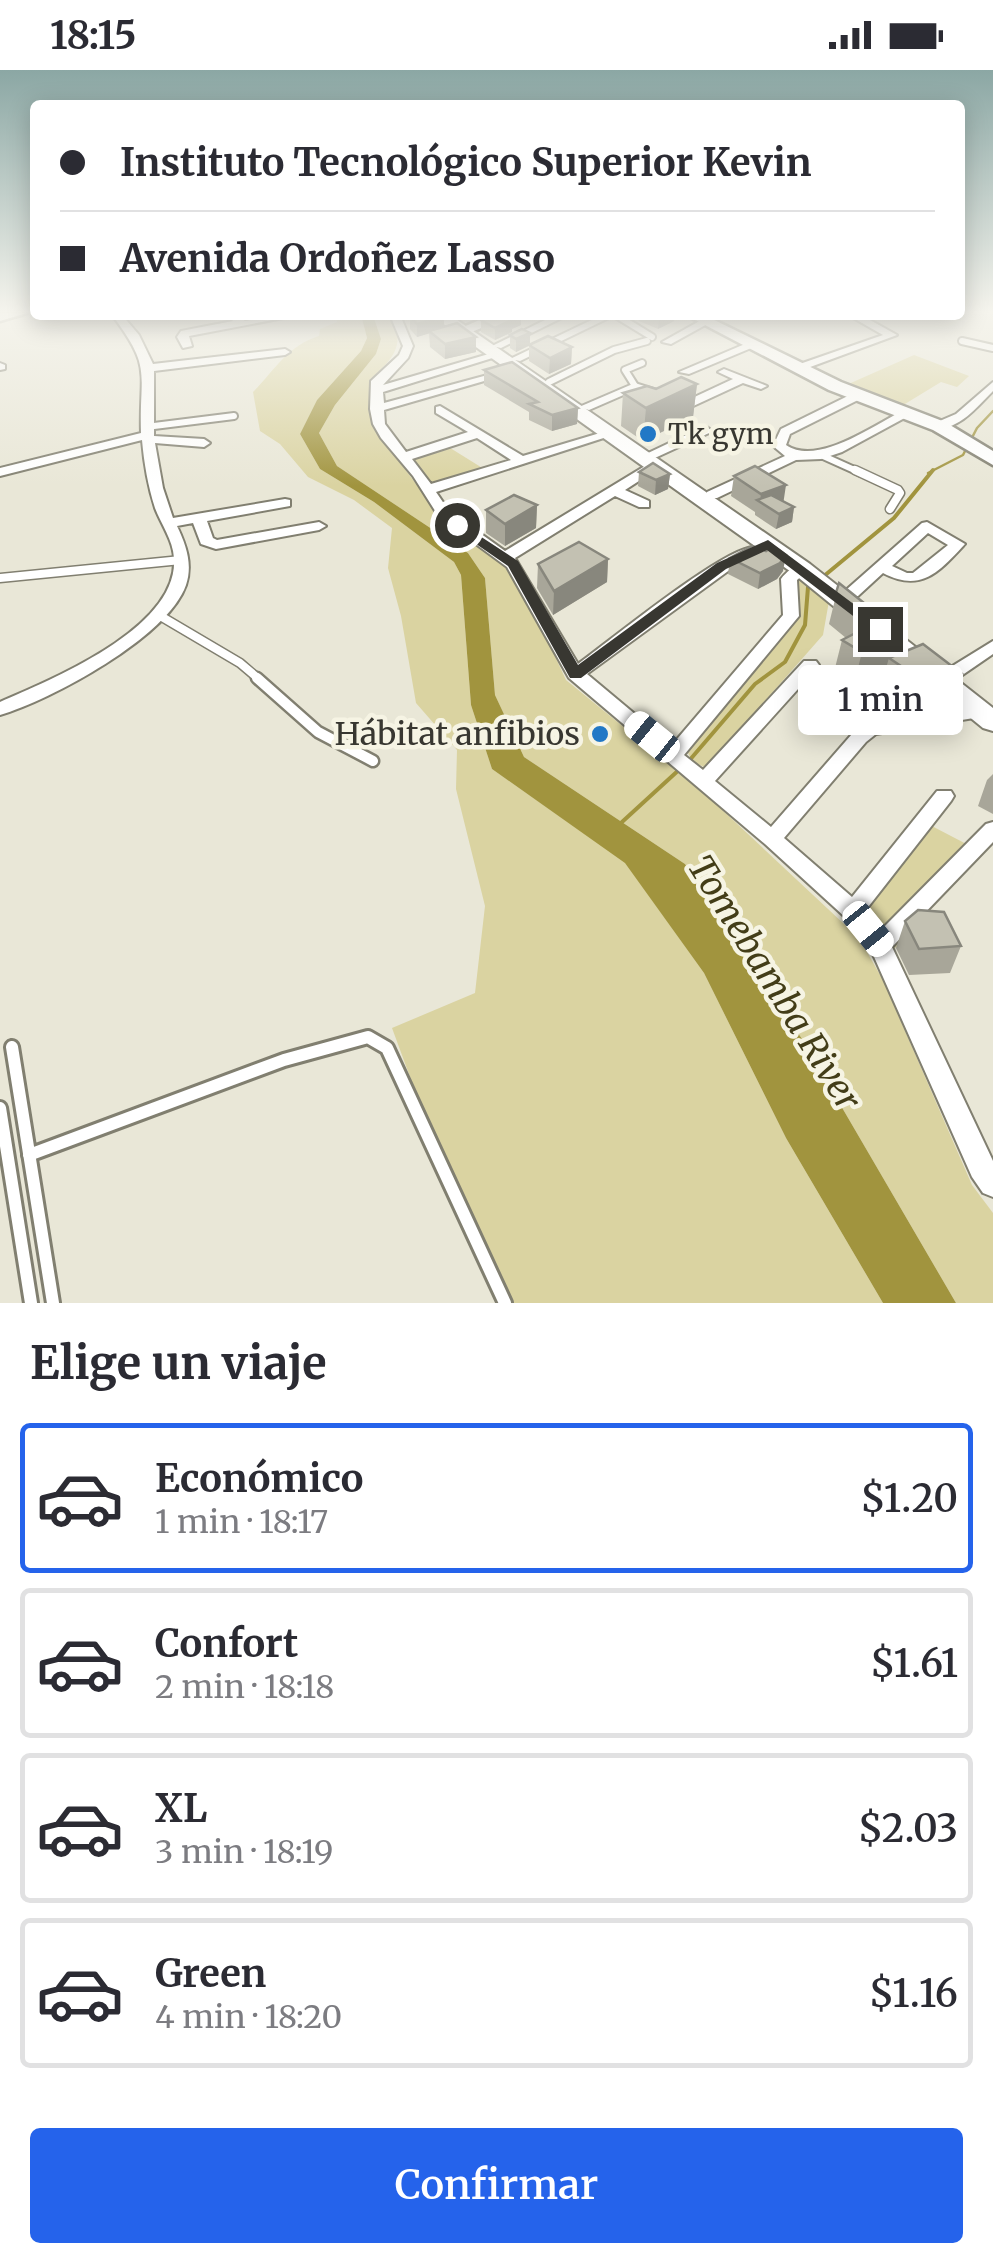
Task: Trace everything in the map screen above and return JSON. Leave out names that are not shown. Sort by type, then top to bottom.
[{"type":"main road","points":[[524,371],[577,412],[712,495],[843,590],[952,674],[989,713]]},
{"type":"main road","points":[[530,371],[549,382],[577,412],[654,460],[768,544],[806,565]]},
{"type":"main road","points":[[843,590],[921,663],[989,713]]},
{"type":"street","points":[[0,709],[84,670],[125,644],[157,614],[182,576],[182,560],[154,478],[147,434],[151,371]]},
{"type":"street","points":[[387,371],[379,377],[377,390],[376,410],[382,430],[444,514],[506,557],[518,570],[576,674],[853,911],[880,945],[989,1170]]},
{"type":"street","points":[[377,390],[454,371]]},
{"type":"street","points":[[376,410],[474,371]]},
{"type":"street","points":[[804,371],[939,426],[989,454]]},
{"type":"street","points":[[724,372],[761,386]]},
{"type":"street","points":[[577,412],[636,386],[685,404],[743,379]]},
{"type":"street","points":[[939,426],[960,417],[993,386]]},
{"type":"street","points":[[794,456],[778,446],[785,432],[858,395]]},
{"type":"street","points":[[440,410],[521,461]]},
{"type":"street","points":[[712,495],[794,456],[821,455],[906,414]]},
{"type":"street","points":[[506,557],[705,430]]},
{"type":"street","points":[[404,457],[478,433]]},
{"type":"street","points":[[0,472],[147,434],[204,444]]},
{"type":"street","points":[[427,490],[610,434]]},
{"type":"street","points":[[613,490],[644,504]]},
{"type":"street","points":[[168,523],[285,503]]},
{"type":"street","points":[[198,518],[206,542],[216,545],[318,526]]},
{"type":"street","points":[[843,590],[883,567],[926,526],[958,544],[917,578],[904,578],[883,567]]},
{"type":"street","points":[[576,674],[722,566],[768,544]]},
{"type":"street","points":[[687,766],[791,616],[790,579],[806,565]]},
{"type":"street","points":[[952,674],[993,646]]},
{"type":"street","points":[[863,687],[921,663]]},
{"type":"street","points":[[687,766],[810,665]]},
{"type":"street","points":[[772,839],[858,738],[871,729],[989,713]]},
{"type":"street","points":[[853,911],[944,796]]},
{"type":"street","points":[[880,945],[993,829]]},
{"type":"lane","points":[[549,382],[572,371]]},
{"type":"lane","points":[[626,371],[636,386]]},
{"type":"lane","points":[[147,434],[234,416]]},
{"type":"lane","points":[[821,455],[898,490],[890,509]]},
{"type":"lane","points":[[0,578],[182,560]]},
{"type":"lane","points":[[157,614],[240,663],[318,732],[373,761]]},
{"type":"lane","points":[[29,1155],[284,1060],[368,1037],[387,1048],[394,1060],[506,1303]]},
{"type":"lane","points":[[12,1047],[52,1303]]},
{"type":"lane","points":[[0,1108],[31,1303]]},
{"type":"shaded area","points":[[273,371],[343,371],[317,400],[300,434],[320,469],[374,502],[454,562],[461,575],[471,705],[492,769],[625,862],[704,973],[786,1138],[883,1303],[512,1303],[434,1142],[392,1028],[475,993],[485,906],[456,789],[457,750],[416,703],[388,568],[392,528],[354,500],[308,477],[280,444],[260,431],[253,392]]},
{"type":"shaded area","points":[[343,371],[363,371],[319,433],[337,466],[468,553],[485,578],[495,695],[524,757],[685,864],[802,1039],[956,1303],[883,1303],[786,1138],[704,973],[625,863],[492,769],[471,705],[461,575],[454,562],[374,502],[320,469],[300,434],[317,400]]},
{"type":"shaded area","points":[[363,371],[379,371],[370,379],[372,425],[440,516],[502,562],[566,680],[701,790],[859,938],[883,980],[972,1185],[993,1213],[993,1303],[956,1303],[802,1039],[685,864],[524,757],[495,695],[485,578],[468,553],[337,466],[319,433]]},
{"type":"shaded area","points":[[879,371],[955,371],[969,376],[957,387],[941,382],[900,407],[844,386]]},
{"type":"shaded area","points":[[447,446],[484,469],[430,486],[410,459]]},
{"type":"shaded area","points":[[799,577],[829,601],[823,635],[706,768],[692,761],[687,751],[796,617]]},
{"type":"shaded area","points":[[926,823],[976,849],[909,937],[891,951],[859,905]]},
{"type":"building","points":[[485,371],[524,371],[578,408],[552,415],[529,404],[538,402]]},
{"type":"building","points":[[681,377],[697,384],[646,408],[623,393],[647,386],[656,389]]},
{"type":"building","points":[[653,463],[670,474],[656,480],[639,472]]},
{"type":"building","points":[[755,466],[786,485],[761,494],[734,476]]},
{"type":"building","points":[[514,495],[537,505],[505,524],[486,510]]},
{"type":"building","points":[[771,495],[794,507],[779,514],[757,500]]},
{"type":"building","points":[[579,542],[608,559],[554,591],[538,564]]},
{"type":"building","points":[[752,546],[766,551],[773,546],[786,555],[780,563],[760,573],[730,558]]},
{"type":"building","points":[[839,583],[905,635],[862,652],[842,640],[871,625],[835,596]]},
{"type":"building","points":[[923,644],[961,673],[922,680],[889,658]]},
{"type":"building","points":[[918,910],[944,912],[961,946],[919,949],[905,921]]},
{"type":"waterway","points":[[932,471],[963,455],[977,428],[993,411]]},
{"type":"waterway","points":[[824,576],[894,518],[932,471]]},
{"type":"waterway","points":[[928,473],[932,471]]},
{"type":"waterway","points":[[688,762],[755,684],[785,662],[805,625],[808,587],[812,584]]},
{"type":"waterway","points":[[622,822],[681,768]]},
{"type":"place","name":"Tk gym","points":[[648,434]]},
{"type":"place","name":"Hábitat anfibios","points":[[600,734]]},
{"type":"route","points":[[457,525],[513,564],[576,674],[722,566],[768,544],[880,629]]},
{"type":"water label","name":"Tomebamba River","points":[[774,983]]}]
